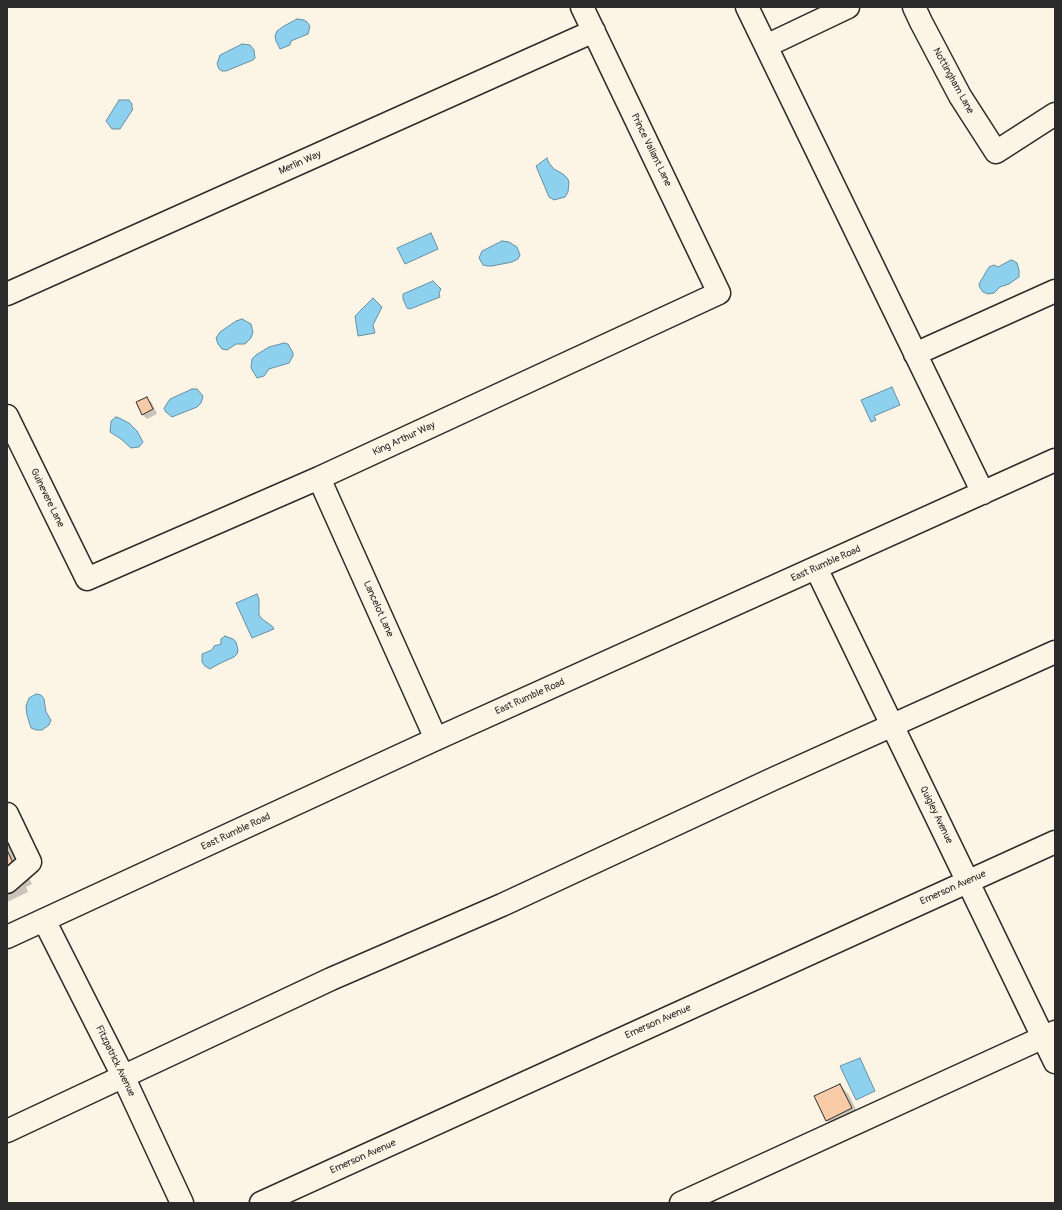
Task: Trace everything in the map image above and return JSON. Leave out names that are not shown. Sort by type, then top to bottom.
[{"type":"street","name":"Prince Valiant Lane","points":[[582,7],[719,293]]},
{"type":"street","points":[[747,7],[983,492]]},
{"type":"street","points":[[766,46],[848,7]]},
{"type":"street","name":"Nottingham Lane","points":[[914,7],[960,96],[996,152],[1055,114]]},
{"type":"street","name":"Merlin Way","points":[[7,294],[594,31]]},
{"type":"street","points":[[915,354],[1055,291]]},
{"type":"street","name":"King Arthur Way","points":[[87,579],[319,478],[719,293]]},
{"type":"street","name":"Guinevere Lane","points":[[7,416],[87,579]]},
{"type":"street","name":"East Rumble Road","points":[[7,937],[436,740],[1055,460]]},
{"type":"street","name":"Lancelot Lane","points":[[319,478],[436,740]]},
{"type":"street","name":"Quigley Avenue","points":[[816,568],[968,881],[1049,1035],[1055,1062]]},
{"type":"street","points":[[7,1131],[331,979],[502,905],[773,779],[1055,652]]},
{"type":"street","points":[[7,814],[30,862],[7,882]]},
{"type":"street","name":"Emerson Avenue","points":[[261,1203],[1055,842]]},
{"type":"street","name":"Fitzpatrick Avenue","points":[[44,920],[123,1076],[182,1203]]},
{"type":"street","points":[[681,1203],[1049,1035]]},
{"type":"water","points":[[297,19],[304,20],[310,26],[308,34],[291,41],[290,45],[280,49],[275,36],[277,31]]},
{"type":"water","points":[[242,44],[250,45],[254,50],[255,58],[226,71],[219,69],[217,64],[220,55]]},
{"type":"water","points":[[119,100],[129,100],[133,109],[120,129],[112,129],[106,121]]},
{"type":"water","points":[[547,158],[554,169],[568,179],[568,192],[565,197],[554,200],[549,197],[536,166]]},
{"type":"water","points":[[431,233],[438,249],[405,264],[397,248]]},
{"type":"water","points":[[502,241],[509,242],[517,247],[520,255],[518,259],[512,262],[492,266],[483,265],[479,258],[482,251]]},
{"type":"water","points":[[1011,260],[1017,263],[1019,277],[1009,284],[1000,287],[994,293],[988,294],[983,292],[979,284],[989,267],[994,265],[998,267]]},
{"type":"water","points":[[433,281],[441,289],[439,293],[440,297],[410,309],[407,308],[403,299],[403,294]]},
{"type":"water","points":[[373,298],[382,307],[373,325],[375,333],[358,336],[355,316]]},
{"type":"water","points":[[242,319],[251,324],[253,332],[251,338],[245,344],[236,344],[227,350],[222,349],[216,338],[220,332],[236,321]]},
{"type":"water","points":[[284,343],[288,344],[293,353],[289,363],[269,369],[264,376],[257,378],[251,368],[252,359],[269,347]]},
{"type":"water","points":[[892,387],[900,405],[874,416],[876,420],[871,422],[861,400]]},
{"type":"water","points":[[192,389],[197,389],[203,396],[201,403],[197,407],[172,417],[166,412],[164,409],[170,399]]},
{"type":"water","points":[[116,417],[129,423],[137,431],[143,442],[139,447],[131,448],[110,432],[111,421]]},
{"type":"water","points":[[257,594],[259,599],[259,615],[274,629],[252,638],[236,603]]},
{"type":"water","points":[[225,636],[236,642],[238,650],[237,654],[210,669],[202,662],[202,654],[212,650],[214,646],[221,644],[221,639]]},
{"type":"water","points":[[36,694],[41,695],[44,699],[46,712],[51,720],[49,725],[42,730],[31,728],[27,715],[26,706],[29,698]]},
{"type":"water","points":[[860,1058],[875,1091],[856,1100],[840,1066]]},
{"type":"building","points":[[147,397],[153,409],[142,415],[136,402]]},
{"type":"building","points":[[7,850],[14,865],[7,875]]},
{"type":"building","points":[[840,1084],[852,1108],[826,1121],[814,1096]]}]
